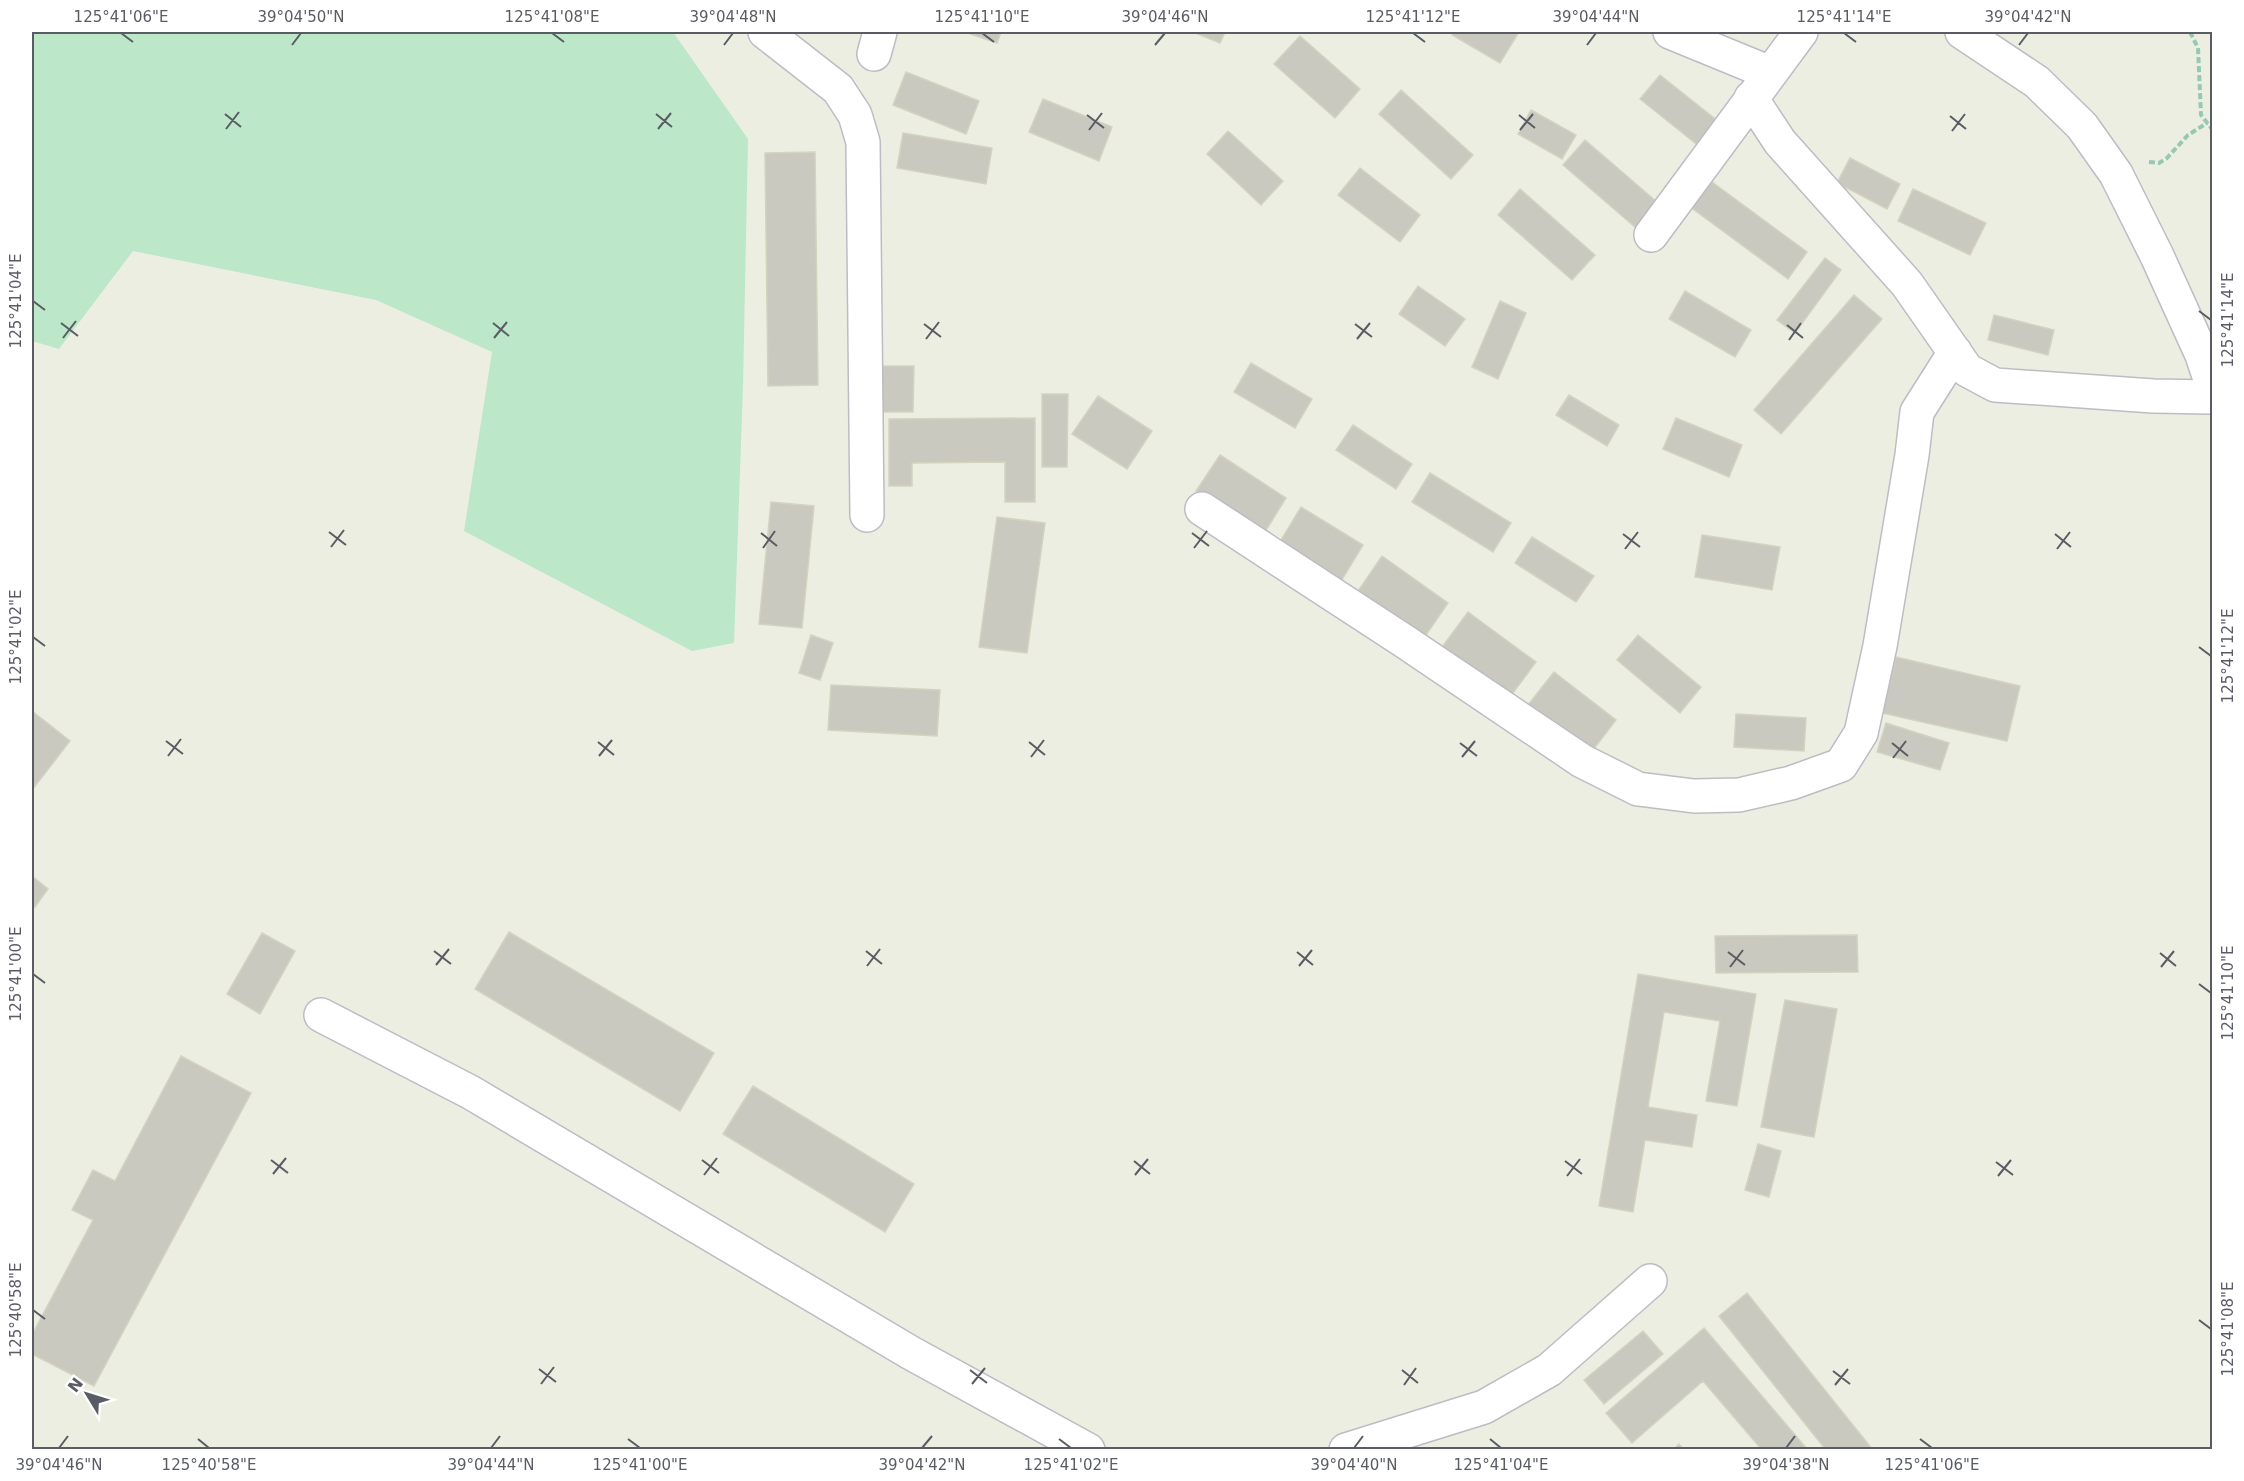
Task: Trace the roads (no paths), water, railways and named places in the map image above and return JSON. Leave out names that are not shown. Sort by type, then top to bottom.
[{"type":"street","points":[[765,32],[838,89],[855,115],[863,142],[867,515]]},
{"type":"street","points":[[1670,32],[1761,86],[1779,142],[1907,284],[1967,370],[1995,385],[2153,396],[2212,397]]},
{"type":"street","points":[[1651,235],[1801,32]]},
{"type":"street","points":[[1962,32],[2037,82],[2082,126],[2116,174],[2157,256],[2202,355],[2212,385]]},
{"type":"street","points":[[1202,509],[1582,761],[1638,789],[1694,796],[1739,795],[1791,783],[1841,765],[1861,733],[1880,646],[1917,412],[1955,352]]},
{"type":"street","points":[[321,1015],[470,1092],[911,1353],[1088,1449]]},
{"type":"street","points":[[1346,1449],[1484,1407],[1549,1370],[1650,1281]]}]
